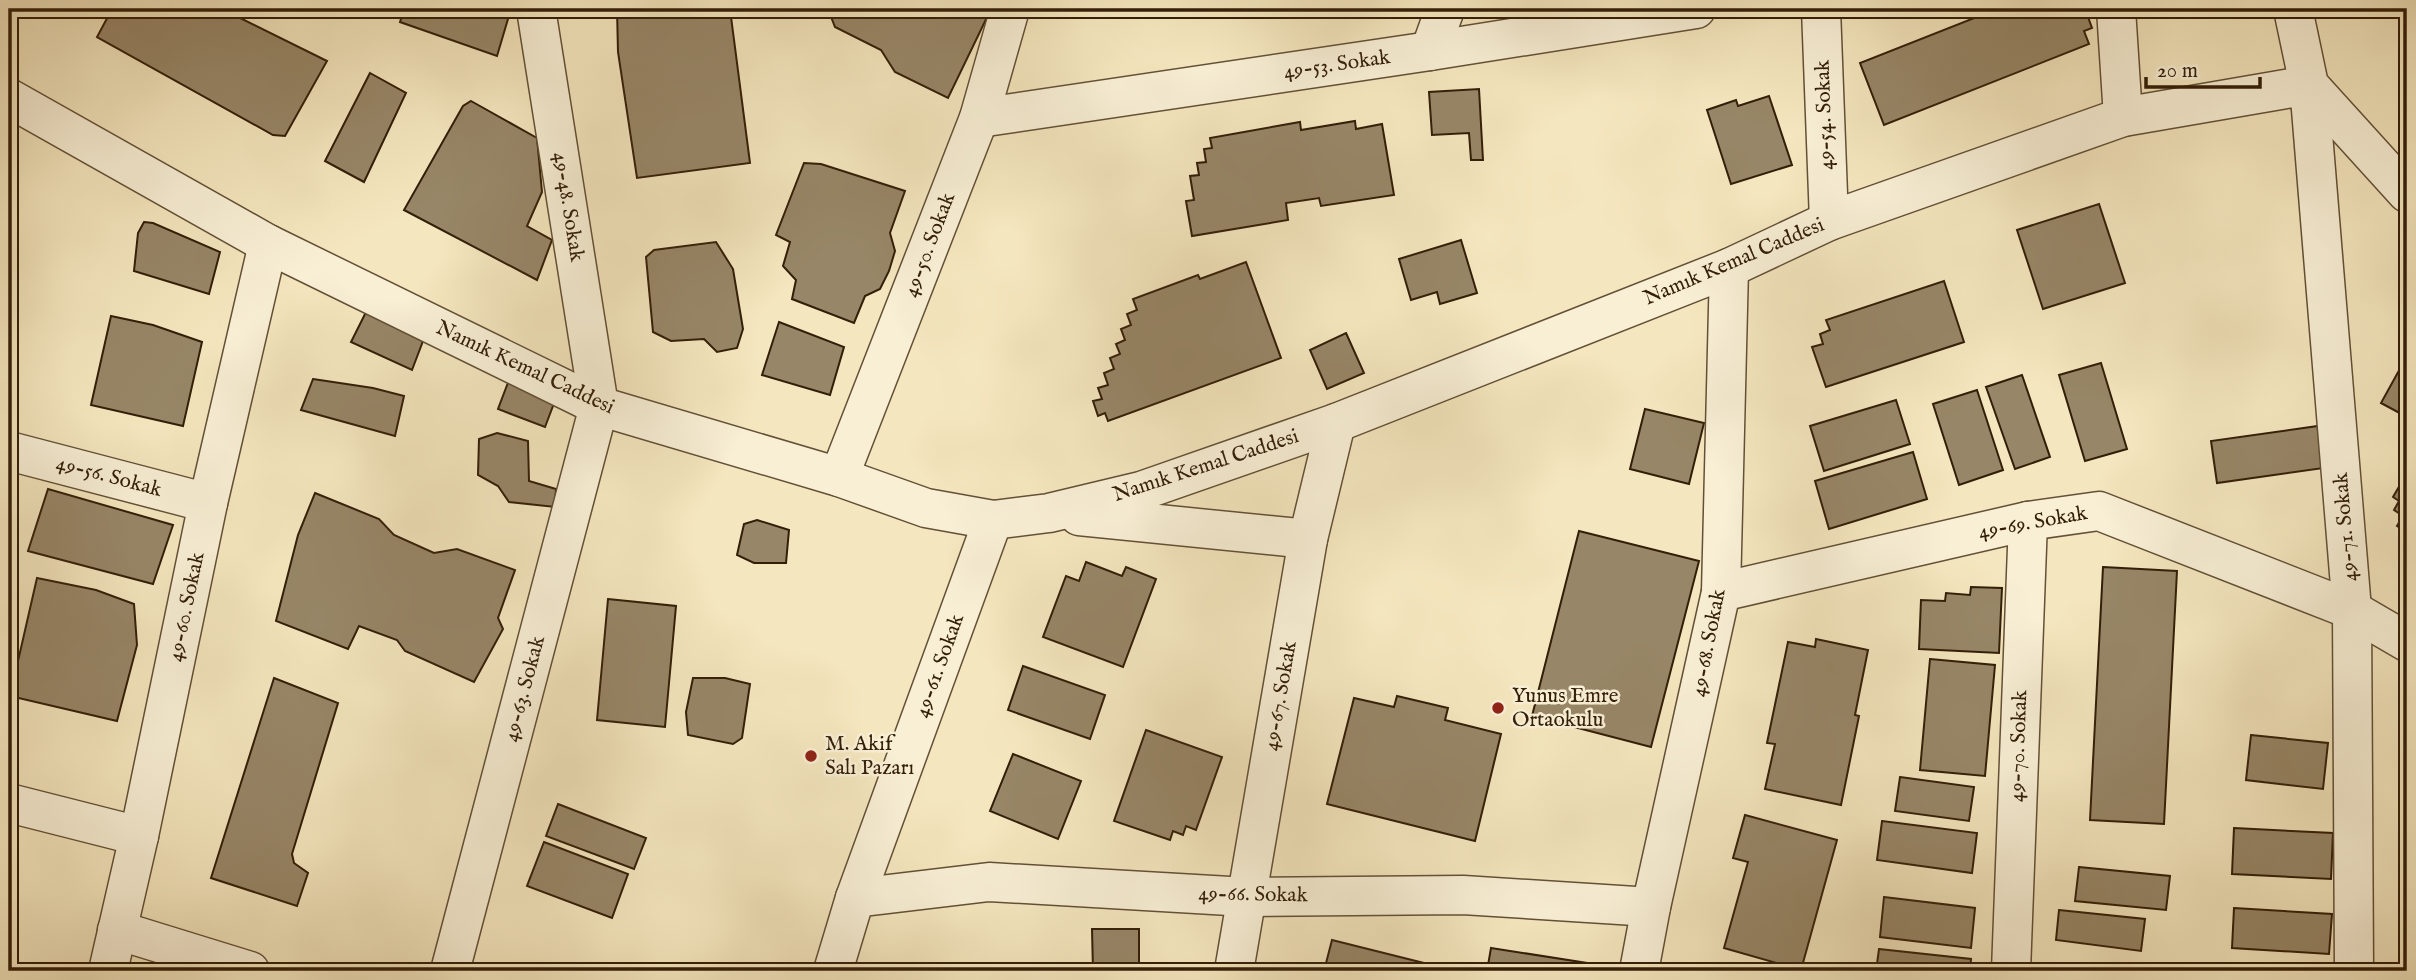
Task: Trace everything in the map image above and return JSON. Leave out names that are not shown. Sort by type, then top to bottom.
[{"type":"street","name":"49-48. Sokak","points":[[536,9],[599,406]]},
{"type":"street","name":"49-50. Sokak","points":[[839,477],[979,118],[1010,9]]},
{"type":"street","points":[[1430,51],[1445,9]]},
{"type":"street","name":"49-53. Sokak","points":[[979,118],[1696,9]]},
{"type":"street","name":"49-54. Sokak","points":[[1821,9],[1829,221]]},
{"type":"street","points":[[2116,9],[2123,117]]},
{"type":"street","name":"49-71. Sokak","points":[[2294,9],[2309,85],[2352,610],[2354,971]]},
{"type":"street","name":"Namık Kemal Caddesi","points":[[9,98],[268,244],[599,406],[839,477],[926,508],[993,520],[1049,513],[1141,491],[1336,423],[1729,268],[1829,221],[2123,117],[2309,85]]},
{"type":"street","points":[[2309,85],[2407,193]]},
{"type":"street","name":"49-60. Sokak","points":[[108,971],[139,836],[208,503],[268,244]]},
{"type":"street","name":"49-68. Sokak","points":[[1639,971],[1721,592],[1729,268]]},
{"type":"street","name":"49-63. Sokak","points":[[450,971],[599,406]]},
{"type":"street","name":"49-67. Sokak","points":[[1234,971],[1308,539],[1336,423]]},
{"type":"street","name":"49-56. Sokak","points":[[9,451],[208,503]]},
{"type":"street","name":"49-69. Sokak","points":[[1721,592],[2028,521],[2099,511],[2352,610],[2407,642]]},
{"type":"street","points":[[1049,513],[1308,539]]},
{"type":"street","name":"49-61. Sokak","points":[[833,971],[856,898],[993,520]]},
{"type":"street","name":"49-70. Sokak","points":[[2011,971],[2028,521]]},
{"type":"street","points":[[9,803],[139,836]]},
{"type":"street","name":"49-66. Sokak","points":[[856,898],[989,882],[1247,897],[1463,895],[1651,907]]},
{"type":"street","points":[[117,930],[250,971]]},
{"type":"building","points":[[112,9],[222,9],[327,61],[285,136],[273,135],[97,37]]},
{"type":"building","points":[[404,9],[511,9],[497,56],[400,22]]},
{"type":"building","points":[[617,9],[730,9],[750,163],[637,178],[618,52]]},
{"type":"building","points":[[828,9],[991,9],[948,98],[895,72],[881,50],[835,27]]},
{"type":"building","points":[[1997,9],[2085,9],[2092,28],[2084,31],[2089,44],[1884,125],[1860,63]]},
{"type":"building","points":[[370,73],[406,93],[364,182],[325,161]]},
{"type":"building","points":[[1479,89],[1483,160],[1471,160],[1469,133],[1432,135],[1429,92]]},
{"type":"building","points":[[1769,96],[1792,165],[1731,184],[1707,110],[1736,100],[1738,106]]},
{"type":"building","points":[[471,101],[537,138],[542,192],[527,226],[552,240],[537,280],[404,210],[463,106]]},
{"type":"building","points":[[1355,121],[1356,129],[1382,124],[1394,195],[1321,206],[1319,198],[1286,203],[1288,220],[1192,236],[1186,201],[1194,200],[1190,176],[1199,175],[1197,163],[1206,162],[1204,149],[1212,148],[1210,138],[1300,122],[1301,130]]},
{"type":"building","points":[[804,163],[821,164],[905,191],[890,233],[895,251],[889,271],[880,289],[865,296],[854,323],[792,299],[796,280],[783,266],[790,242],[776,235]]},
{"type":"building","points":[[2099,204],[2125,283],[2043,309],[2017,230]]},
{"type":"building","points":[[144,222],[153,223],[220,252],[209,294],[134,271],[138,233]]},
{"type":"building","points":[[1461,240],[1477,293],[1440,304],[1437,292],[1411,300],[1399,259]]},
{"type":"building","points":[[716,242],[733,269],[743,329],[737,348],[717,352],[704,339],[671,341],[653,332],[646,257],[654,250]]},
{"type":"building","points":[[1246,262],[1281,358],[1108,421],[1105,413],[1098,416],[1093,401],[1102,399],[1098,388],[1108,385],[1104,373],[1114,369],[1110,358],[1120,354],[1116,344],[1125,340],[1121,329],[1131,325],[1127,314],[1137,310],[1133,299],[1198,275],[1200,279]]},
{"type":"building","points":[[1944,281],[1964,342],[1826,387],[1812,347],[1823,344],[1820,334],[1830,330],[1826,320]]},
{"type":"building","points":[[366,312],[423,341],[412,370],[351,342]]},
{"type":"building","points":[[111,316],[153,325],[202,342],[183,426],[91,405]]},
{"type":"building","points":[[779,322],[844,347],[830,395],[762,375]]},
{"type":"building","points":[[1346,333],[1364,373],[1327,389],[1310,350]]},
{"type":"building","points":[[2407,356],[2407,417],[2381,403]]},
{"type":"building","points":[[2101,363],[2127,449],[2085,461],[2059,375]]},
{"type":"building","points":[[2022,375],[2050,457],[2015,469],[1986,387]]},
{"type":"building","points":[[313,379],[373,388],[404,396],[395,436],[301,410]]},
{"type":"building","points":[[509,380],[556,398],[545,427],[498,409]]},
{"type":"building","points":[[1977,390],[2003,470],[1959,485],[1933,404]]},
{"type":"building","points":[[1896,400],[1910,444],[1824,471],[1810,426]]},
{"type":"building","points":[[1645,409],[1704,423],[1689,484],[1630,469]]},
{"type":"building","points":[[2332,424],[2338,466],[2217,483],[2211,441]]},
{"type":"building","points":[[497,433],[528,441],[529,481],[556,489],[555,507],[509,502],[498,486],[478,475],[479,439]]},
{"type":"building","points":[[1913,452],[1927,499],[1829,529],[1815,481]]},
{"type":"building","points":[[2407,473],[2407,547],[2400,542],[2406,532],[2397,526],[2403,516],[2394,510],[2399,501],[2393,497]]},
{"type":"building","points":[[48,489],[173,525],[153,584],[28,551]]},
{"type":"building","points":[[315,493],[379,519],[394,535],[434,553],[457,549],[515,570],[498,618],[503,629],[474,682],[405,651],[397,640],[359,626],[348,649],[276,621],[298,535]]},
{"type":"building","points":[[757,520],[789,530],[786,563],[754,563],[737,555],[744,524]]},
{"type":"building","points":[[1579,531],[1699,561],[1651,747],[1532,716]]},
{"type":"building","points":[[1086,562],[1122,576],[1126,567],[1156,579],[1123,667],[1043,637],[1066,576],[1079,581]]},
{"type":"building","points":[[2103,567],[2177,571],[2164,824],[2090,820]]},
{"type":"building","points":[[37,578],[96,590],[134,604],[137,645],[117,721],[10,696]]},
{"type":"building","points":[[1971,587],[2002,588],[1999,653],[1919,649],[1921,600],[1945,601],[1946,593],[1970,595]]},
{"type":"building","points":[[608,599],[676,606],[665,727],[597,720]]},
{"type":"building","points":[[1816,639],[1868,650],[1855,715],[1859,716],[1841,805],[1765,789],[1775,744],[1767,743],[1788,642],[1815,647]]},
{"type":"building","points":[[1930,659],[1995,665],[1985,776],[1920,770]]},
{"type":"building","points":[[1023,666],[1105,695],[1090,739],[1008,710]]},
{"type":"building","points":[[274,678],[338,703],[292,854],[294,863],[308,873],[297,906],[211,878]]},
{"type":"building","points":[[693,678],[725,678],[750,684],[742,738],[733,744],[688,735],[686,712]]},
{"type":"building","points":[[1397,696],[1448,708],[1445,720],[1501,734],[1475,841],[1327,804],[1354,698],[1394,707]]},
{"type":"building","points":[[1146,730],[1222,757],[1196,830],[1186,826],[1183,835],[1173,831],[1170,840],[1114,821]]},
{"type":"building","points":[[2251,735],[2328,743],[2323,789],[2246,780]]},
{"type":"building","points":[[1013,754],[1081,781],[1058,839],[990,811]]},
{"type":"building","points":[[1900,777],[1974,787],[1969,821],[1895,811]]},
{"type":"building","points":[[558,804],[646,838],[634,869],[546,836]]},
{"type":"building","points":[[1745,815],[1837,840],[1801,970],[1724,948],[1748,862],[1733,858]]},
{"type":"building","points":[[1882,821],[1977,833],[1972,873],[1877,860]]},
{"type":"building","points":[[2234,828],[2333,833],[2331,879],[2232,874]]},
{"type":"building","points":[[544,842],[628,874],[612,918],[527,886]]},
{"type":"building","points":[[2079,867],[2170,876],[2166,910],[2075,901]]},
{"type":"building","points":[[1884,897],[1975,908],[1971,948],[1880,937]]},
{"type":"building","points":[[2234,908],[2332,914],[2329,954],[2232,948]]},
{"type":"building","points":[[2059,910],[2145,919],[2141,951],[2056,940]]},
{"type":"building","points":[[1092,929],[1139,929],[1139,971],[1093,971]]},
{"type":"building","points":[[1332,940],[1440,967],[1439,971],[1324,971]]},
{"type":"building","points":[[1491,948],[1607,966],[1606,971],[1487,971]]},
{"type":"building","points":[[1879,949],[1971,959],[1970,971],[1876,971]]},
{"type":"building","points":[[2069,965],[2142,967],[2142,971],[2069,971]]},
{"type":"place","name":"Yunus Emre Ortaokulu","points":[[1498,708]]},
{"type":"place","name":"M. Akif Salı Pazarı","points":[[811,756]]}]
